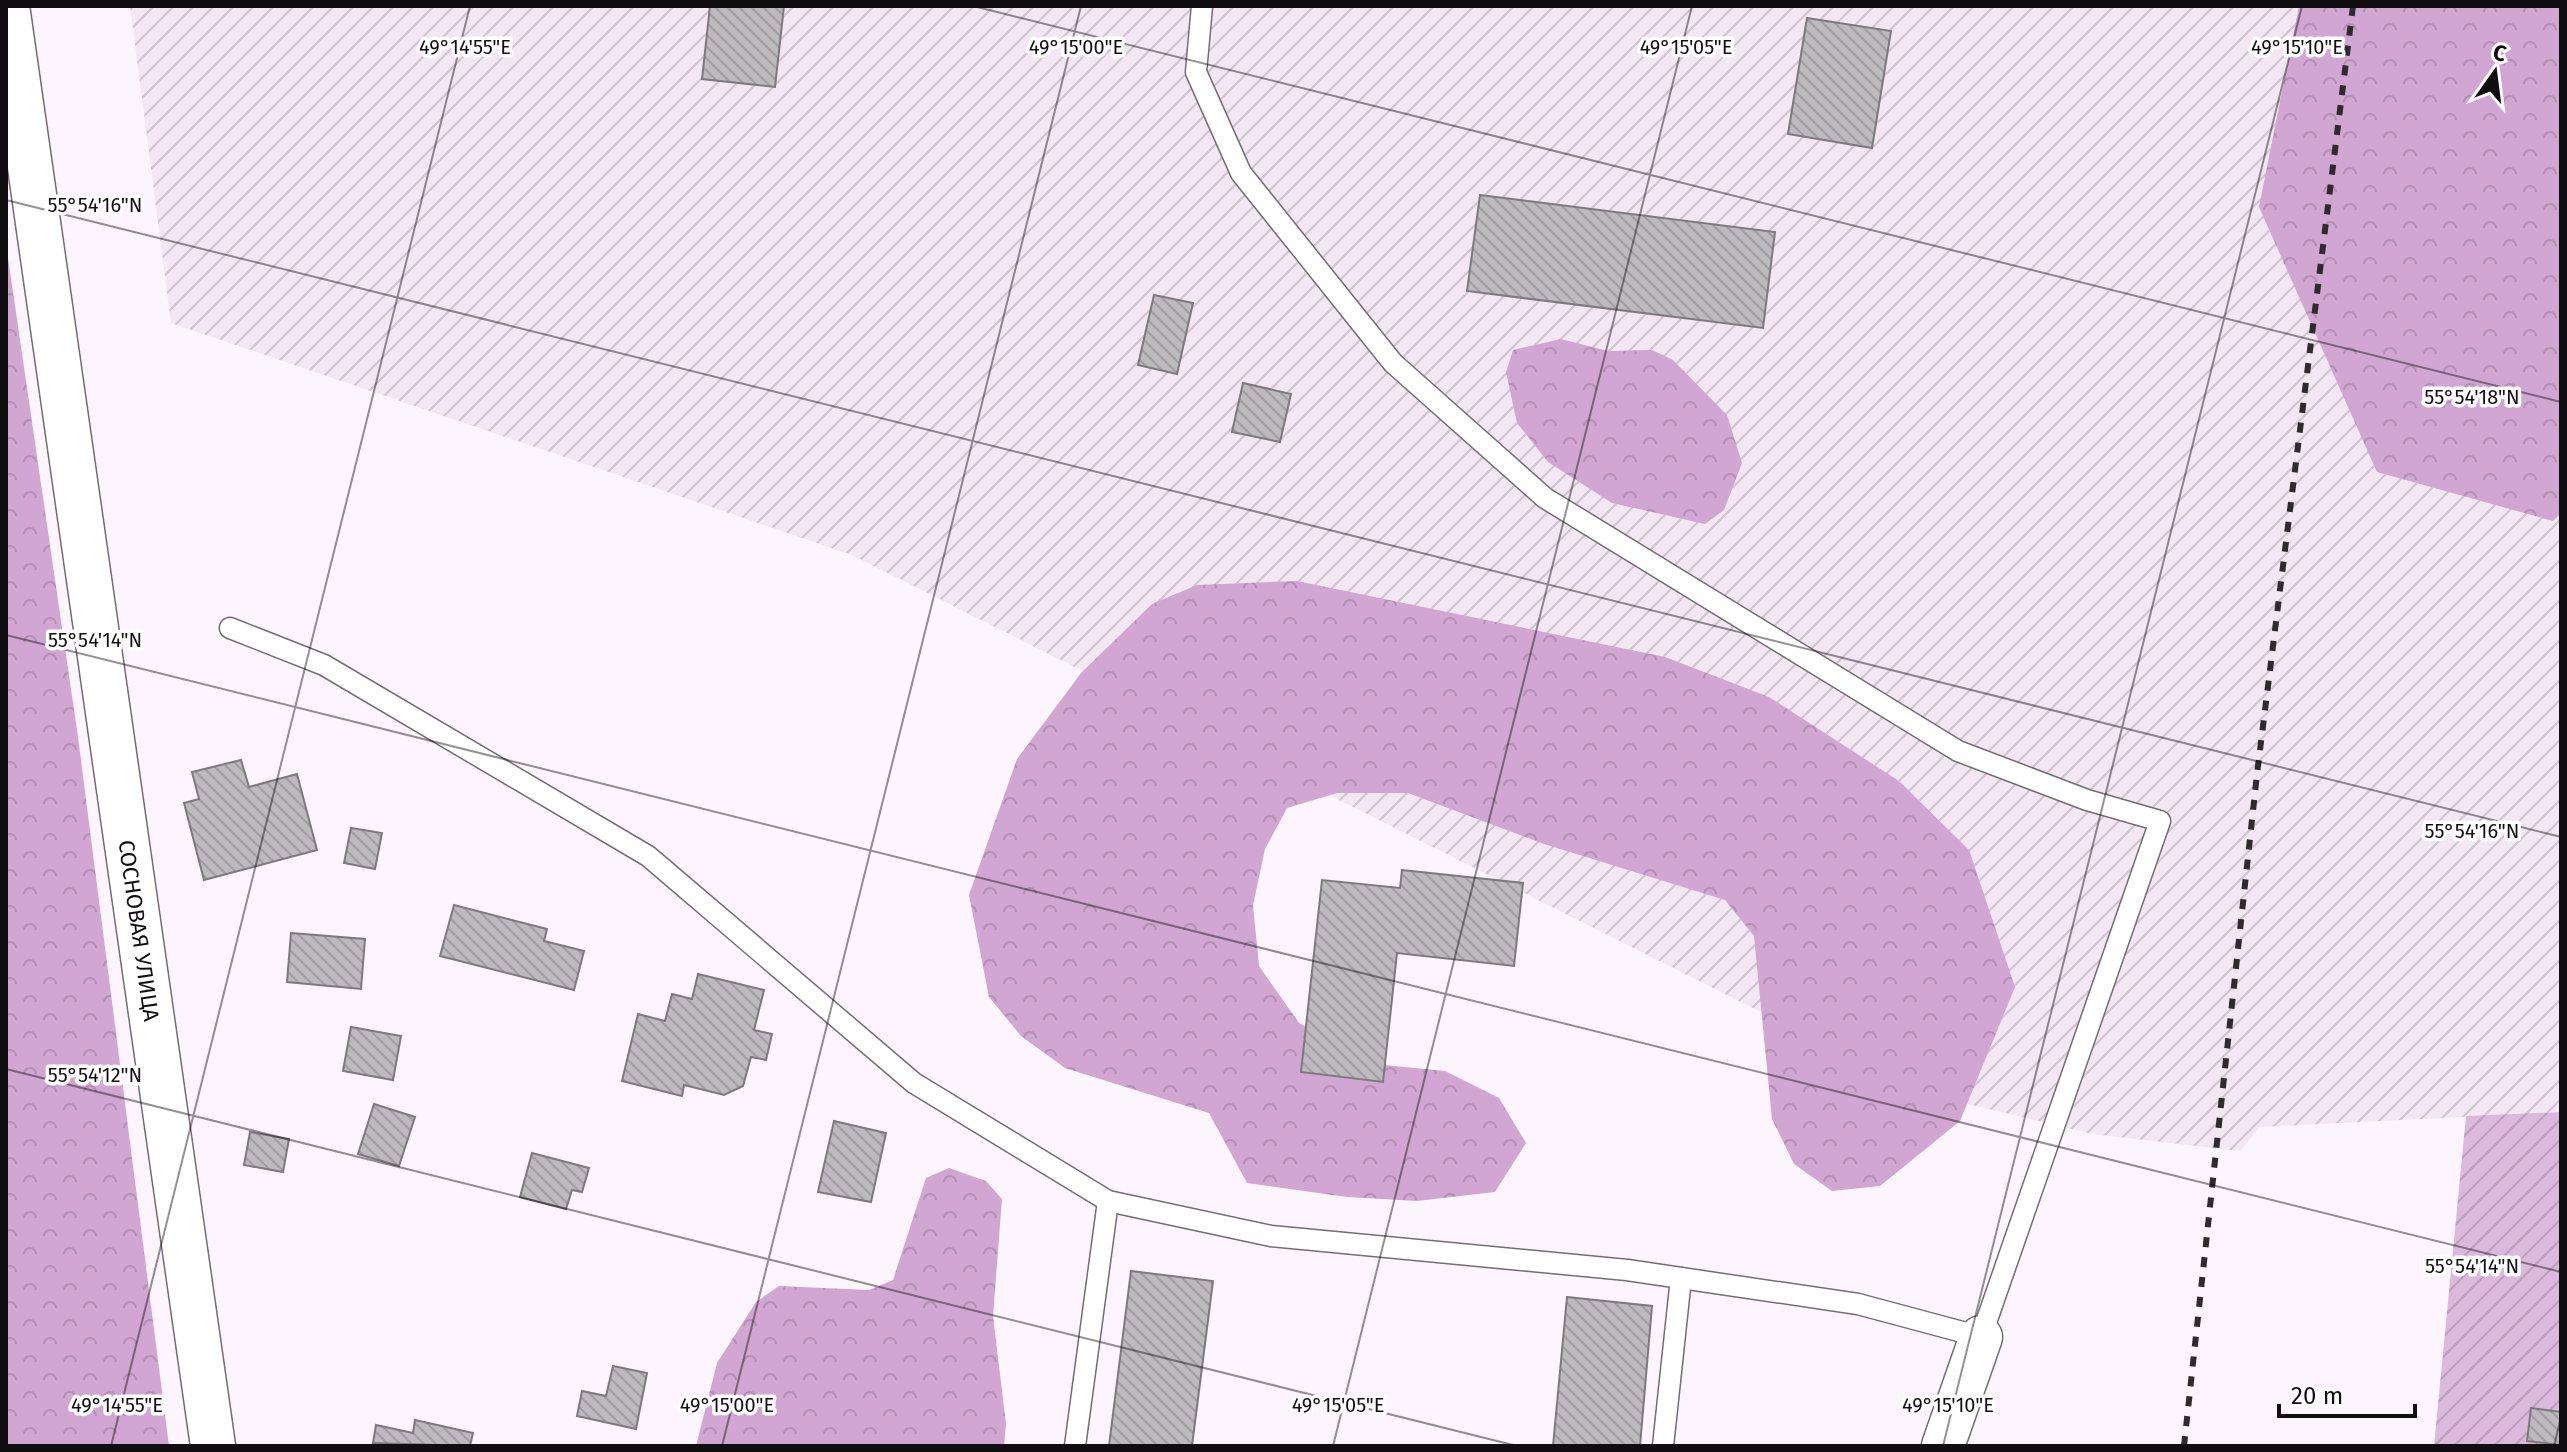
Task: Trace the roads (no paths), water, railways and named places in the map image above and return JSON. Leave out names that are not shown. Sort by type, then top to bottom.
[{"type":"street","name":"СОСНОВАЯ УЛИЦА","points":[[7,6],[213,1446]]},
{"type":"street","points":[[1943,1446],[1981,1337]]},
{"type":"lane","points":[[230,628],[324,665],[648,856],[914,1083],[1108,1201],[1271,1236],[1681,1278],[1858,1304],[1981,1337],[2160,821],[2087,800],[1958,751],[1545,498],[1393,363],[1241,173],[1196,72],[1202,6]]},
{"type":"lane","points":[[1075,1446],[1108,1201]]},
{"type":"lane","points":[[1663,1446],[1681,1278]]},
{"type":"railway","points":[[2184,1446],[2257,774],[2353,6]]}]
